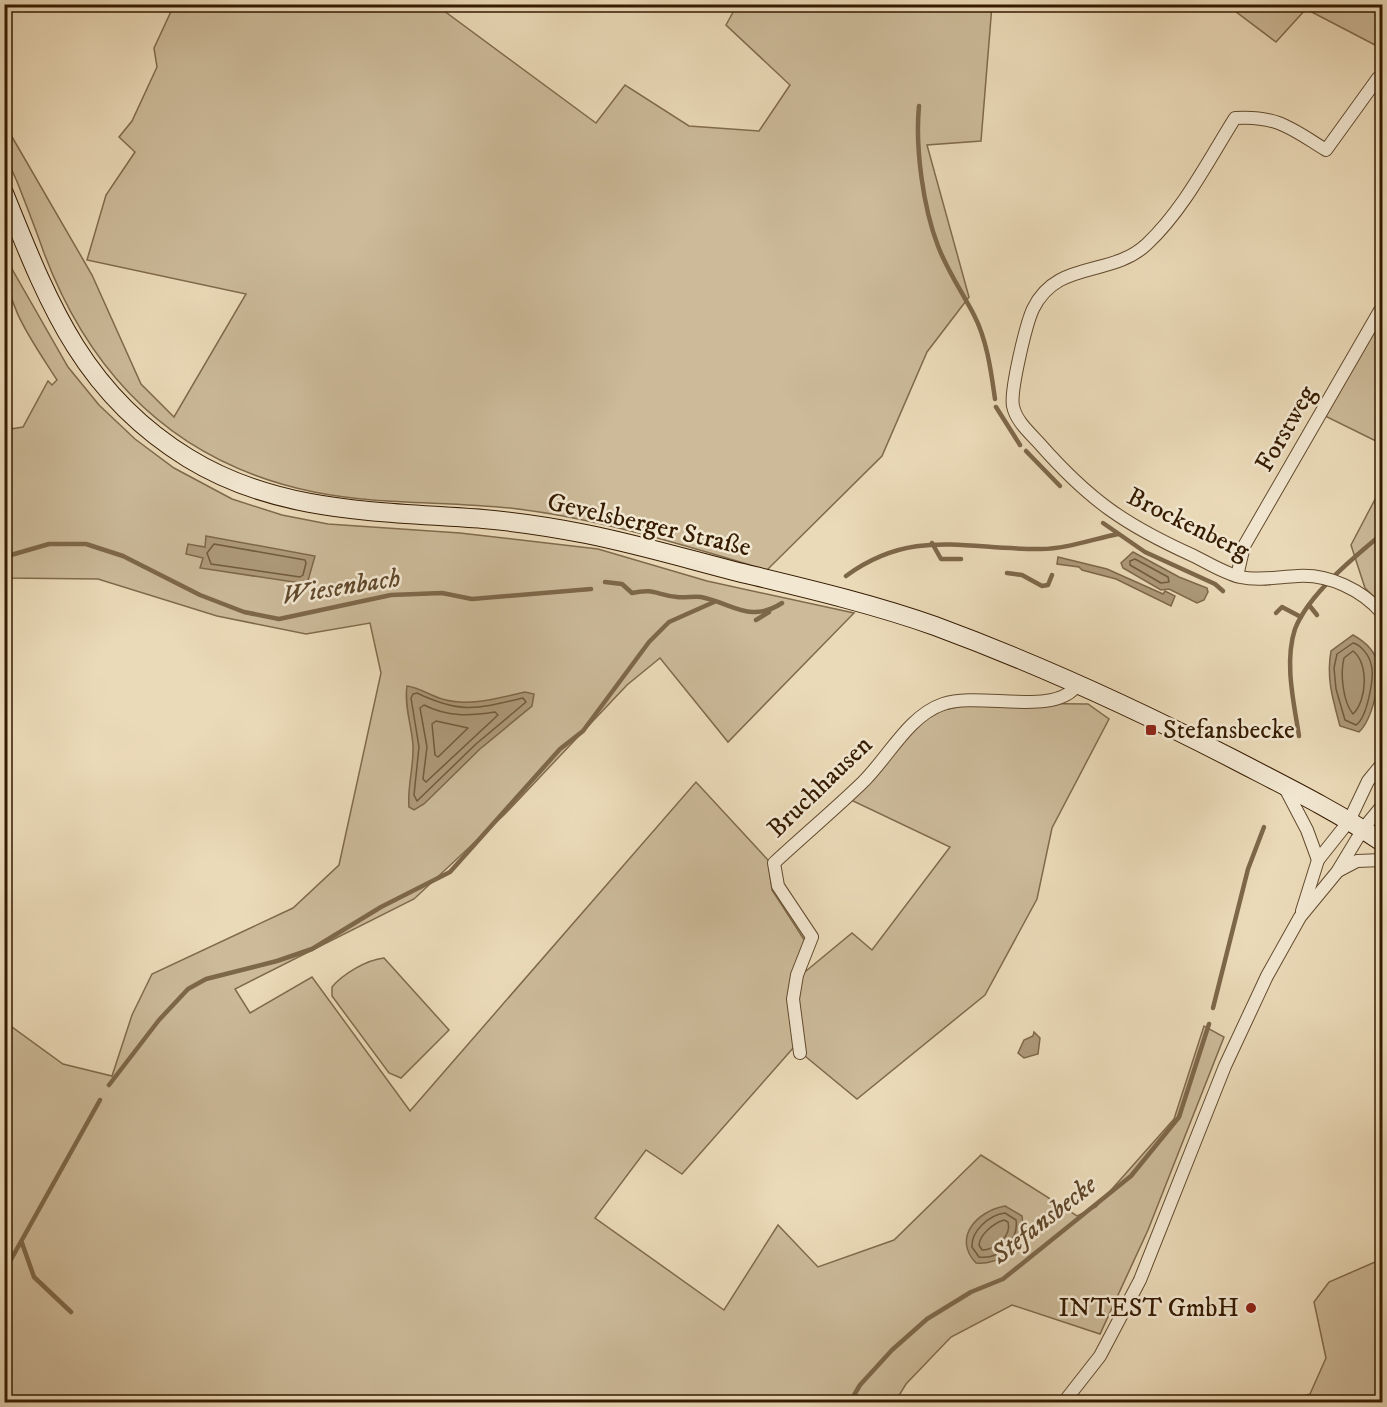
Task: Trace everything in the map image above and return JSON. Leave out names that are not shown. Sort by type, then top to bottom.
[{"type":"main road","name":"Gevelsberger Straße","points":[[4,193],[47,298],[65,333],[98,380],[135,417],[171,447],[236,483],[262,493],[317,506],[515,522],[630,544],[931,625],[1078,684],[1178,730],[1356,825],[1383,842]]},
{"type":"street","name":"Brockenberg","points":[[1378,78],[1326,150],[1276,120],[1235,118],[1180,206],[1147,244],[1118,263],[1074,272],[1060,278],[1041,296],[1033,310],[1013,391],[1013,407],[1021,422],[1071,480],[1119,519],[1238,576],[1261,579],[1322,577],[1366,597],[1383,613]]},
{"type":"street","name":"Forstweg","points":[[1238,576],[1244,546],[1383,307]]},
{"type":"street","name":"Bruchhausen","points":[[800,1053],[793,999],[798,975],[812,937],[778,886],[774,863],[864,781],[922,715],[944,704],[972,699],[1052,701],[1073,692],[1078,684]]},
{"type":"street","points":[[1300,917],[1337,872],[1356,825],[1368,781],[1383,764]]},
{"type":"street","points":[[1284,786],[1307,830],[1318,860]]},
{"type":"street","points":[[1064,1402],[1100,1356],[1140,1280],[1237,1036],[1300,917],[1318,860],[1356,825],[1383,806]]},
{"type":"street","points":[[1337,872],[1357,861],[1383,860]]},
{"type":"shaded area","points":[[174,5],[436,5],[596,123],[625,85],[689,126],[759,131],[790,85],[726,25],[737,5],[992,5],[981,141],[927,145],[969,297],[927,352],[882,456],[767,570],[640,533],[575,518],[510,508],[338,496],[265,479],[221,461],[181,438],[146,410],[115,377],[87,340],[64,299],[5,152],[4,123],[92,275],[141,384],[174,417],[246,294],[87,260],[106,195],[135,152],[119,137],[132,121],[157,67],[154,48]]},
{"type":"shaded area","points":[[1227,5],[1382,5],[1382,40],[1377,46],[1306,9],[1276,42]]},
{"type":"shaded area","points":[[4,255],[68,367],[99,405],[135,439],[174,468],[232,499],[282,515],[328,524],[460,533],[598,549],[707,581],[854,613],[728,742],[660,658],[627,685],[505,814],[414,899],[235,989],[250,1013],[312,977],[410,1111],[696,782],[768,860],[772,890],[805,941],[806,971],[852,933],[872,950],[950,847],[851,800],[914,730],[935,712],[974,703],[1088,704],[1109,719],[1052,828],[1037,899],[985,995],[857,1099],[794,1047],[682,1174],[646,1150],[595,1218],[724,1310],[778,1225],[818,1267],[894,1240],[981,1155],[1077,1216],[1096,1207],[1174,1119],[1204,1026],[1224,1037],[1148,1230],[1100,1334],[1012,1305],[951,1337],[906,1384],[895,1402],[5,1402],[5,1022],[63,1064],[112,1076],[132,1015],[152,974],[293,908],[339,865],[381,673],[370,623],[306,634],[217,616],[98,579],[5,578],[5,430],[23,427],[48,381],[52,385],[57,380],[29,336],[14,306],[5,273]]},
{"type":"shaded area","points":[[1382,316],[1382,444],[1325,416]]},
{"type":"shaded area","points":[[1382,486],[1382,605],[1365,588],[1351,545]]},
{"type":"shaded area","points":[[384,958],[449,1030],[401,1078],[389,1073],[332,996],[332,987],[349,973],[370,962]]},
{"type":"shaded area","points":[[1382,1259],[1382,1402],[1283,1402],[1310,1394],[1326,1358],[1314,1302],[1329,1282]]},
{"type":"water","points":[[206,536],[315,556],[307,584],[200,568],[203,558],[186,554],[188,544],[205,547]]},
{"type":"water","points":[[1133,552],[1179,577],[1207,588],[1208,592],[1204,600],[1197,603],[1169,589],[1161,590],[1123,568],[1121,563]]},
{"type":"water","points":[[1058,557],[1107,569],[1163,594],[1165,591],[1175,596],[1171,606],[1116,579],[1082,570],[1079,567],[1057,564]]},
{"type":"water","points":[[1353,635],[1372,651],[1377,659],[1379,671],[1372,710],[1359,732],[1340,726],[1330,680],[1331,651]]},
{"type":"water","points":[[407,686],[442,699],[463,702],[484,701],[525,692],[534,694],[532,706],[480,749],[424,804],[414,810],[409,807],[413,746]]},
{"type":"water","points":[[1034,1032],[1040,1038],[1038,1054],[1024,1058],[1018,1053],[1024,1040],[1033,1036]]},
{"type":"water","points":[[1005,1206],[1022,1216],[1024,1230],[1022,1238],[1006,1255],[991,1262],[976,1263],[969,1254],[966,1244],[971,1227],[985,1214]]},
{"type":"waterway","points":[[919,106],[919,158],[928,213],[942,255],[982,335],[995,399]]},
{"type":"waterway","points":[[996,407],[1020,445]]},
{"type":"waterway","points":[[1026,451],[1060,486]]},
{"type":"waterway","points":[[1103,523],[1145,552],[1215,584],[1223,591]]},
{"type":"waterway","points":[[846,576],[894,551],[917,546],[940,544],[1050,549],[1118,534]]},
{"type":"waterway","name":"Stefansbecke","points":[[1299,736],[1290,669],[1295,629],[1301,616],[1321,590],[1382,534]]},
{"type":"waterway","points":[[932,543],[941,559],[961,559]]},
{"type":"waterway","name":"Wiesenbach","points":[[4,557],[49,544],[86,544],[123,556],[200,595],[244,612],[279,619],[391,595],[442,593],[472,599],[591,589]]},
{"type":"waterway","points":[[1007,573],[1022,575],[1042,586],[1048,585],[1052,575]]},
{"type":"waterway","name":"Wiesenbach","points":[[605,582],[622,584],[632,593],[646,591],[677,597],[701,597],[750,612],[771,609],[782,603]]},
{"type":"waterway","points":[[109,1085],[159,1020],[188,989],[206,979],[277,961],[312,949],[381,907],[450,872],[560,749],[583,731],[649,642],[669,622],[714,602]]},
{"type":"waterway","points":[[1309,605],[1317,615]]},
{"type":"waterway","points":[[1276,613],[1282,607],[1301,617]]},
{"type":"waterway","points":[[756,620],[769,612]]},
{"type":"waterway","name":"Stefansbecke","points":[[1213,1008],[1248,869],[1264,827]]},
{"type":"waterway","name":"Stefansbecke","points":[[850,1402],[860,1385],[892,1350],[927,1319],[971,1292],[1003,1279],[1131,1176],[1179,1117],[1209,1024]]},
{"type":"waterway","points":[[4,1272],[100,1100]]},
{"type":"waterway","points":[[22,1243],[34,1277],[71,1312]]},
{"type":"place","name":"Stefansbecke","points":[[1151,730]]},
{"type":"place","name":"INTEST GmbH","points":[[1251,1308]]}]
